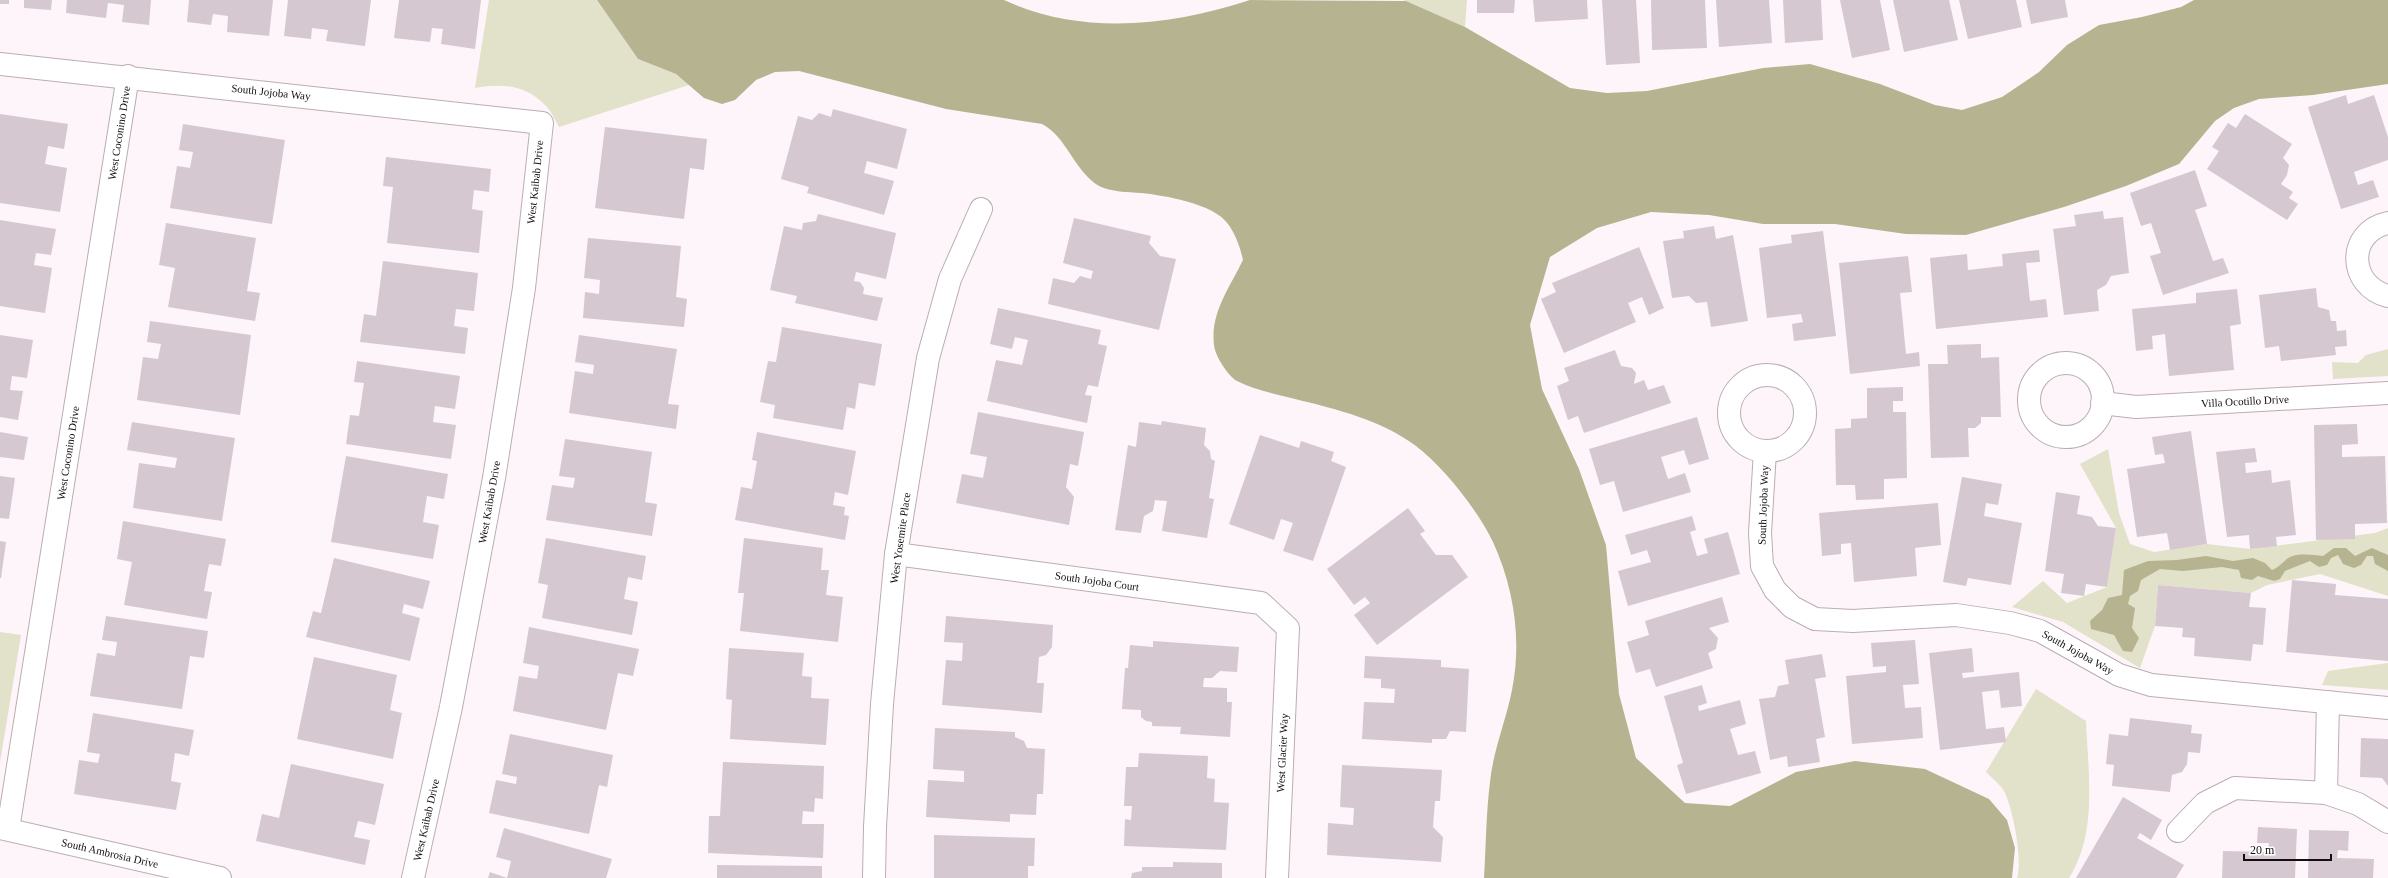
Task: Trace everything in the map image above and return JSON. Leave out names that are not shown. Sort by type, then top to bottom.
[{"type":"street","name":"South Jojoba Way","points":[[0,64],[128,76],[542,123]]},
{"type":"street","name":"West Coconino Drive","points":[[4,829],[128,76]]},
{"type":"street","name":"West Kaibab Drive","points":[[412,878],[451,707],[494,478],[524,288],[542,123]]},
{"type":"street","name":"West Yosemite Place","points":[[874,878],[875,827],[882,704],[896,554],[928,358],[950,279],[981,209]]},
{"type":"street","points":[[2388,224],[2370,231],[2363,240],[2358,251],[2357,264],[2361,276],[2368,286],[2379,294],[2388,296]]},
{"type":"street","name":"Villa Ocotillo Drive","points":[[2102,403],[2136,406],[2388,393]]},
{"type":"street","name":"South Jojoba Way","points":[[1765,451],[1760,533],[1762,566],[1775,590],[1792,607],[1815,619],[1853,621],[1956,615],[2010,623],[2040,631],[2119,675],[2151,685],[2388,708]]},
{"type":"street","name":"South Jojoba Court","points":[[896,554],[1261,603],[1288,628]]},
{"type":"street","name":"West Glacier Way","points":[[1277,878],[1288,628]]},
{"type":"street","points":[[2326,793],[2328,702]]},
{"type":"street","points":[[2178,831],[2205,802],[2236,788],[2326,793],[2358,804],[2388,822]]},
{"type":"street","name":"South Ambrosia Drive","points":[[4,829],[220,878]]},
{"type":"green space","points":[[489,0],[597,0],[638,59],[676,74],[689,85],[559,127],[546,106],[537,98],[521,89],[503,86],[485,86],[475,88]]},
{"type":"green space","points":[[1403,0],[1467,0],[1465,27],[1406,1]]},
{"type":"green space","points":[[2388,349],[2388,376],[2333,379],[2332,362],[2358,363],[2366,355]]},
{"type":"green space","points":[[2108,449],[2119,513],[2130,544],[2154,552],[2207,544],[2250,549],[2375,533],[2388,528],[2388,596],[2320,574],[2267,585],[2251,593],[2158,585],[2155,626],[2140,668],[2063,622],[2012,607],[2043,581],[2067,603],[2107,587],[2116,528],[2080,464]]},
{"type":"green space","points":[[0,632],[21,635],[0,762]]},
{"type":"green space","points":[[2388,663],[2388,690],[2322,685],[2328,671]]},
{"type":"green space","points":[[2036,689],[2086,721],[2089,781],[2088,822],[2084,842],[2078,860],[2069,878],[2017,878],[2019,870],[2018,848],[2011,811],[2005,793],[1999,784],[1986,772]]},
{"type":"shaded area","points":[[597,0],[1004,0],[1034,11],[1064,19],[1095,23],[1158,21],[1220,9],[1250,0],[1406,1],[1465,27],[1570,88],[1607,93],[1647,91],[1763,68],[1810,64],[1880,84],[1935,105],[1962,110],[2002,97],[2039,72],[2067,45],[2099,25],[2142,17],[2181,7],[2194,0],[2388,0],[2388,84],[2313,95],[2259,99],[2234,108],[2215,121],[2179,164],[2126,186],[2064,207],[1966,235],[1906,234],[1835,224],[1763,224],[1709,215],[1651,212],[1597,228],[1550,257],[1530,325],[1542,389],[1579,469],[1606,545],[1619,694],[1636,758],[1685,803],[1730,806],[1796,772],[1855,761],[1925,769],[1989,799],[2007,820],[2015,848],[2012,878],[1484,878],[1488,806],[1492,770],[1512,690],[1516,652],[1516,633],[1511,596],[1493,542],[1479,517],[1449,477],[1416,446],[1388,429],[1358,416],[1251,387],[1237,381],[1226,370],[1219,360],[1215,350],[1215,322],[1222,301],[1243,260],[1233,232],[1221,217],[1201,206],[1175,198],[1151,194],[1114,191],[1099,186],[1090,180],[1083,172],[1058,137],[1042,124],[946,109],[799,71],[775,72],[756,80],[735,100],[722,104],[704,98],[676,74],[638,59]]},
{"type":"shaded area","points":[[2334,548],[2346,548],[2355,556],[2372,548],[2388,555],[2388,571],[2375,564],[2373,556],[2367,556],[2361,565],[2354,568],[2343,564],[2338,555],[2331,558],[2327,565],[2319,567],[2310,561],[2285,571],[2280,579],[2274,581],[2258,576],[2252,580],[2241,578],[2239,570],[2222,567],[2183,571],[2160,569],[2141,580],[2138,591],[2130,596],[2128,604],[2135,608],[2132,628],[2139,638],[2132,652],[2123,651],[2114,635],[2091,629],[2090,621],[2102,610],[2108,598],[2122,595],[2124,570],[2148,561],[2177,560],[2206,556],[2233,561],[2253,558],[2265,563],[2272,570],[2290,557],[2302,555],[2323,556]]},
{"type":"building","points":[[0,0],[9,0],[9,4],[0,4]]},
{"type":"building","points":[[24,0],[52,0],[51,10],[24,8]]},
{"type":"building","points":[[67,0],[151,0],[149,25],[122,22],[124,5],[108,3],[106,18],[66,13]]},
{"type":"building","points":[[189,0],[273,0],[269,36],[227,32],[228,16],[213,14],[211,25],[187,22]]},
{"type":"building","points":[[288,0],[371,0],[365,46],[326,41],[328,30],[312,28],[311,39],[284,36]]},
{"type":"building","points":[[399,0],[481,0],[475,49],[441,44],[443,29],[432,28],[430,42],[394,38]]},
{"type":"building","points":[[1477,0],[1515,0],[1514,13],[1477,13]]},
{"type":"building","points":[[1533,0],[1587,0],[1588,19],[1535,22]]},
{"type":"building","points":[[1602,0],[1636,0],[1640,63],[1606,65]]},
{"type":"building","points":[[1651,0],[1705,0],[1707,48],[1652,50]]},
{"type":"building","points":[[1716,0],[1769,0],[1772,43],[1719,47]]},
{"type":"building","points":[[1783,0],[1821,0],[1823,40],[1785,43]]},
{"type":"building","points":[[1840,0],[1880,0],[1890,50],[1852,58]]},
{"type":"building","points":[[1893,0],[1949,0],[1958,40],[1904,52]]},
{"type":"building","points":[[1959,0],[2016,0],[2022,27],[1968,39]]},
{"type":"building","points":[[2026,0],[2065,0],[2068,17],[2031,24]]},
{"type":"building","points":[[2346,95],[2348,104],[2374,95],[2388,137],[2388,160],[2354,172],[2358,185],[2373,180],[2379,197],[2341,209],[2308,107]]},
{"type":"building","points":[[833,109],[907,129],[897,169],[867,161],[864,173],[894,181],[884,215],[807,193],[809,187],[781,179],[798,116],[812,120],[819,113],[831,117]]},
{"type":"building","points":[[0,114],[68,124],[64,149],[48,146],[45,164],[67,168],[60,212],[0,203]]},
{"type":"building","points":[[2245,114],[2292,144],[2283,158],[2289,165],[2287,175],[2281,184],[2293,192],[2289,198],[2298,204],[2287,220],[2207,169],[2219,151],[2212,147],[2228,123],[2236,128]]},
{"type":"building","points":[[183,124],[285,140],[272,224],[170,208],[177,166],[190,168],[193,152],[179,150]]},
{"type":"building","points":[[605,127],[707,139],[704,170],[690,168],[684,219],[595,208]]},
{"type":"building","points":[[386,157],[491,169],[489,192],[474,190],[472,209],[483,211],[479,253],[387,243],[393,187],[383,186]]},
{"type":"building","points":[[2195,170],[2207,206],[2195,210],[2213,261],[2223,258],[2229,273],[2163,295],[2150,256],[2161,253],[2151,223],[2141,226],[2130,193]]},
{"type":"building","points":[[2103,211],[2104,219],[2123,217],[2129,273],[2111,276],[2106,285],[2097,290],[2099,311],[2064,315],[2053,229],[2076,226],[2074,215]]},
{"type":"building","points":[[818,214],[896,233],[886,279],[856,272],[854,281],[860,282],[864,288],[863,294],[883,298],[877,321],[795,303],[797,296],[770,290],[784,226],[802,230],[803,223],[816,221]]},
{"type":"building","points":[[1074,218],[1151,236],[1149,243],[1160,256],[1176,259],[1159,330],[1048,304],[1053,278],[1074,283],[1080,276],[1091,279],[1093,271],[1063,263]]},
{"type":"building","points":[[0,220],[56,229],[51,255],[36,253],[34,265],[52,268],[45,313],[0,306]]},
{"type":"building","points":[[166,223],[256,238],[247,291],[260,293],[255,321],[168,307],[175,268],[159,265]]},
{"type":"building","points":[[1714,226],[1716,239],[1733,235],[1748,321],[1711,327],[1707,302],[1696,303],[1689,296],[1672,298],[1663,241],[1684,238],[1683,231]]},
{"type":"building","points":[[1823,231],[1836,336],[1794,341],[1792,324],[1803,322],[1801,314],[1767,318],[1759,248],[1792,243],[1791,235]]},
{"type":"building","points":[[588,238],[681,246],[676,297],[687,299],[684,327],[583,318],[585,292],[599,294],[600,280],[584,278]]},
{"type":"building","points":[[1639,247],[1664,308],[1649,315],[1642,297],[1628,303],[1636,322],[1564,353],[1541,299],[1556,292],[1552,283]]},
{"type":"building","points":[[2039,250],[2040,262],[2026,263],[2030,301],[2046,299],[2048,317],[1936,329],[1930,258],[1967,254],[1968,270],[2003,266],[2002,254]]},
{"type":"building","points":[[1908,256],[1912,292],[1900,293],[1906,354],[1919,352],[1920,366],[1850,374],[1839,263]]},
{"type":"building","points":[[383,261],[478,273],[474,311],[456,309],[454,326],[468,328],[465,354],[360,342],[364,314],[376,316]]},
{"type":"building","points":[[2316,288],[2318,307],[2329,310],[2331,321],[2336,321],[2337,331],[2346,330],[2347,346],[2335,347],[2336,355],[2281,361],[2279,346],[2265,348],[2259,295]]},
{"type":"building","points":[[2237,289],[2241,324],[2230,326],[2234,370],[2169,376],[2165,334],[2152,336],[2153,349],[2136,351],[2132,309],[2196,303],[2196,293]]},
{"type":"building","points":[[998,308],[1101,330],[1098,344],[1107,346],[1098,387],[1088,385],[1085,395],[1092,396],[1087,423],[987,401],[996,360],[1022,365],[1028,340],[1015,337],[1012,349],[990,344]]},
{"type":"building","points":[[150,321],[251,335],[240,415],[137,400],[143,357],[158,359],[161,344],[147,342]]},
{"type":"building","points":[[782,327],[882,344],[875,386],[859,383],[855,409],[847,407],[843,430],[773,418],[775,405],[760,402],[768,361],[776,362]]},
{"type":"building","points":[[0,335],[33,340],[27,378],[12,376],[10,390],[23,391],[18,420],[0,417]]},
{"type":"building","points":[[579,335],[677,349],[668,404],[679,405],[676,429],[569,413],[575,371],[593,374],[594,365],[575,362]]},
{"type":"building","points":[[1981,344],[1981,358],[1999,357],[2001,417],[1981,417],[1981,423],[1975,428],[1968,428],[1969,457],[1931,458],[1928,364],[1948,364],[1947,345]]},
{"type":"building","points":[[1615,350],[1621,366],[1632,368],[1636,373],[1634,384],[1644,380],[1648,390],[1664,385],[1671,403],[1584,433],[1578,416],[1568,420],[1557,386],[1569,381],[1564,368]]},
{"type":"building","points":[[357,361],[460,376],[455,409],[435,406],[433,422],[456,425],[451,459],[346,444],[350,415],[359,416],[364,383],[354,382]]},
{"type":"building","points":[[1903,387],[1903,401],[1893,401],[1893,412],[1906,412],[1907,478],[1884,479],[1884,499],[1856,500],[1855,485],[1836,485],[1835,429],[1851,428],[1851,419],[1867,418],[1867,388]]},
{"type":"building","points":[[978,412],[1084,432],[1078,466],[1070,464],[1066,487],[1074,497],[1069,525],[956,503],[962,474],[983,478],[987,457],[970,454]]},
{"type":"building","points":[[1697,417],[1709,459],[1689,465],[1684,450],[1661,457],[1668,479],[1685,473],[1691,492],[1623,512],[1614,481],[1600,485],[1589,449]]},
{"type":"building","points":[[1162,421],[1206,428],[1204,445],[1210,451],[1211,459],[1215,461],[1209,498],[1214,499],[1207,538],[1162,531],[1167,501],[1155,500],[1153,511],[1144,516],[1141,533],[1115,530],[1128,445],[1136,447],[1139,422],[1161,425]]},
{"type":"building","points":[[132,422],[235,438],[222,521],[133,508],[139,463],[175,468],[177,458],[127,450]]},
{"type":"building","points":[[2357,424],[2358,444],[2342,445],[2342,457],[2385,456],[2387,523],[2355,524],[2355,539],[2316,540],[2314,425]]},
{"type":"building","points":[[2191,431],[2207,544],[2170,550],[2167,533],[2137,537],[2127,469],[2165,463],[2163,454],[2155,455],[2152,437]]},
{"type":"building","points":[[0,432],[28,437],[24,460],[0,457]]},
{"type":"building","points":[[757,432],[856,451],[848,495],[835,492],[833,505],[845,507],[844,515],[849,516],[845,540],[735,520],[741,487],[752,489],[757,461],[752,460]]},
{"type":"building","points":[[1260,435],[1299,448],[1301,441],[1334,452],[1331,461],[1346,467],[1313,561],[1283,551],[1293,523],[1281,519],[1274,540],[1229,524]]},
{"type":"building","points":[[565,439],[652,452],[645,502],[657,504],[652,536],[546,520],[552,485],[573,488],[575,478],[559,476]]},
{"type":"building","points":[[2255,448],[2257,462],[2245,463],[2246,473],[2271,470],[2272,483],[2290,480],[2296,535],[2276,537],[2277,546],[2250,549],[2249,535],[2227,537],[2216,452]]},
{"type":"building","points":[[346,456],[448,474],[444,499],[427,496],[423,522],[439,525],[433,559],[331,542]]},
{"type":"building","points":[[0,476],[15,478],[9,519],[0,518]]},
{"type":"building","points":[[1962,477],[2002,484],[1998,505],[1986,503],[1984,516],[2022,523],[2011,585],[1968,578],[1966,586],[1943,582]]},
{"type":"building","points":[[2056,492],[2080,496],[2077,514],[2092,517],[2098,526],[2116,528],[2107,587],[2086,584],[2084,596],[2061,593],[2064,574],[2045,571]]},
{"type":"building","points":[[1938,503],[1941,545],[1915,548],[1917,576],[1854,582],[1851,543],[1841,544],[1841,554],[1822,556],[1819,513]]},
{"type":"building","points":[[1408,508],[1425,531],[1420,534],[1436,555],[1452,555],[1468,577],[1377,645],[1354,615],[1370,603],[1365,597],[1354,605],[1327,569]]},
{"type":"building","points":[[1692,516],[1696,530],[1690,532],[1697,556],[1708,553],[1704,539],[1728,532],[1740,574],[1628,606],[1618,571],[1651,562],[1647,550],[1631,555],[1625,535]]},
{"type":"building","points":[[123,521],[226,539],[221,566],[209,564],[204,591],[212,592],[207,619],[124,605],[132,562],[117,559]]},
{"type":"building","points":[[546,538],[646,556],[642,580],[628,577],[624,599],[638,602],[632,635],[542,618],[548,585],[538,583]]},
{"type":"building","points":[[744,538],[823,548],[821,570],[829,570],[826,595],[843,597],[838,642],[740,631],[744,593],[738,593]]},
{"type":"building","points":[[0,541],[6,542],[1,578],[0,578]]},
{"type":"building","points":[[334,558],[430,581],[423,609],[404,604],[402,613],[420,618],[410,661],[306,637],[313,611],[321,613]]},
{"type":"building","points":[[2292,580],[2336,584],[2335,595],[2388,599],[2388,661],[2286,652]]},
{"type":"building","points":[[2158,585],[2251,593],[2249,607],[2266,608],[2263,645],[2253,644],[2251,661],[2194,656],[2195,638],[2182,637],[2183,628],[2155,626]]},
{"type":"building","points":[[1722,597],[1729,622],[1709,628],[1718,638],[1716,649],[1708,653],[1713,668],[1656,687],[1650,669],[1636,673],[1627,642],[1649,635],[1645,621]]},
{"type":"building","points":[[106,616],[208,631],[204,658],[190,656],[182,709],[90,696],[97,653],[115,656],[117,642],[102,640]]},
{"type":"building","points":[[946,616],[1053,625],[1052,647],[1046,655],[1039,657],[1037,683],[1044,683],[1042,713],[942,705],[946,660],[962,661],[963,643],[944,642]]},
{"type":"building","points":[[529,627],[639,649],[633,676],[618,673],[606,730],[513,711],[519,676],[537,679],[539,666],[523,663]]},
{"type":"building","points":[[1915,640],[1919,684],[1903,685],[1905,708],[1921,707],[1923,738],[1852,744],[1846,676],[1886,672],[1886,666],[1873,667],[1871,643]]},
{"type":"building","points":[[1153,641],[1239,647],[1237,672],[1220,671],[1212,678],[1204,678],[1203,687],[1227,688],[1227,702],[1232,702],[1230,737],[1180,734],[1181,727],[1152,726],[1152,722],[1146,721],[1141,717],[1141,710],[1122,709],[1125,668],[1128,668],[1130,645],[1153,647]]},
{"type":"building","points":[[729,648],[804,653],[802,676],[812,677],[811,698],[829,699],[826,745],[730,739],[732,700],[726,699]]},
{"type":"building","points":[[1972,648],[1974,672],[1962,673],[1963,678],[2019,672],[2022,706],[2001,708],[1999,690],[1982,692],[1986,729],[2004,727],[2006,742],[1940,750],[1929,653]]},
{"type":"building","points":[[1822,654],[1826,677],[1815,679],[1825,737],[1816,739],[1820,762],[1788,767],[1787,756],[1770,760],[1759,699],[1775,697],[1778,686],[1789,684],[1785,660]]},
{"type":"building","points":[[1365,656],[1441,660],[1441,667],[1469,669],[1466,732],[1450,731],[1446,739],[1432,739],[1432,743],[1362,739],[1364,702],[1394,703],[1395,689],[1381,688],[1381,679],[1364,678]]},
{"type":"building","points":[[314,657],[397,675],[390,710],[402,713],[393,759],[297,739]]},
{"type":"building","points":[[1702,685],[1707,703],[1698,706],[1699,711],[1740,700],[1746,724],[1730,729],[1738,755],[1755,751],[1761,773],[1686,794],[1677,765],[1683,763],[1664,696]]},
{"type":"building","points":[[93,713],[194,730],[189,756],[175,753],[171,781],[181,783],[176,810],[74,794],[79,760],[98,763],[100,754],[87,752]]},
{"type":"building","points":[[2130,718],[2192,725],[2191,733],[2202,734],[2200,753],[2188,752],[2187,764],[2182,772],[2172,775],[2170,792],[2112,786],[2114,765],[2106,764],[2109,734],[2128,736]]},
{"type":"building","points":[[935,728],[1015,732],[1015,737],[1024,741],[1027,748],[1045,749],[1043,794],[1037,794],[1036,815],[1010,814],[1010,822],[926,817],[928,780],[964,782],[964,771],[933,769]]},
{"type":"building","points":[[510,734],[613,755],[607,787],[599,785],[589,834],[489,813],[496,780],[516,784],[517,777],[502,774]]},
{"type":"building","points":[[2361,738],[2388,739],[2388,786],[2382,778],[2360,777]]},
{"type":"building","points":[[1139,753],[1208,756],[1207,778],[1215,779],[1214,802],[1229,803],[1226,850],[1124,846],[1125,819],[1131,820],[1132,806],[1124,806],[1126,767],[1138,767]]},
{"type":"building","points":[[723,762],[824,766],[823,799],[815,798],[814,812],[803,811],[802,824],[824,824],[823,858],[708,853],[709,816],[720,816]]},
{"type":"building","points":[[291,764],[384,784],[375,825],[358,821],[354,837],[370,840],[365,865],[256,841],[262,814],[279,818]]},
{"type":"building","points":[[1342,765],[1442,770],[1440,801],[1435,801],[1433,827],[1443,837],[1441,862],[1327,855],[1328,823],[1353,825],[1354,808],[1340,807]]},
{"type":"building","points":[[2123,797],[2162,820],[2151,840],[2140,833],[2137,838],[2184,865],[2176,878],[2076,878]]},
{"type":"building","points":[[2258,827],[2297,829],[2295,878],[2222,878],[2223,851],[2268,852],[2269,843],[2257,843]]},
{"type":"building","points":[[504,828],[612,859],[606,878],[507,878],[511,861],[496,857]]},
{"type":"building","points":[[2309,830],[2349,831],[2348,851],[2338,850],[2337,858],[2374,859],[2373,878],[2308,878]]},
{"type":"building","points":[[934,835],[1035,838],[1034,866],[1028,866],[1028,878],[934,878]]},
{"type":"building","points":[[1173,862],[1222,863],[1222,878],[1131,878],[1132,873],[1142,871],[1142,867],[1173,867]]},
{"type":"building","points":[[717,865],[822,866],[822,878],[717,878]]},
{"type":"building","points":[[490,872],[507,878],[488,878]]}]
